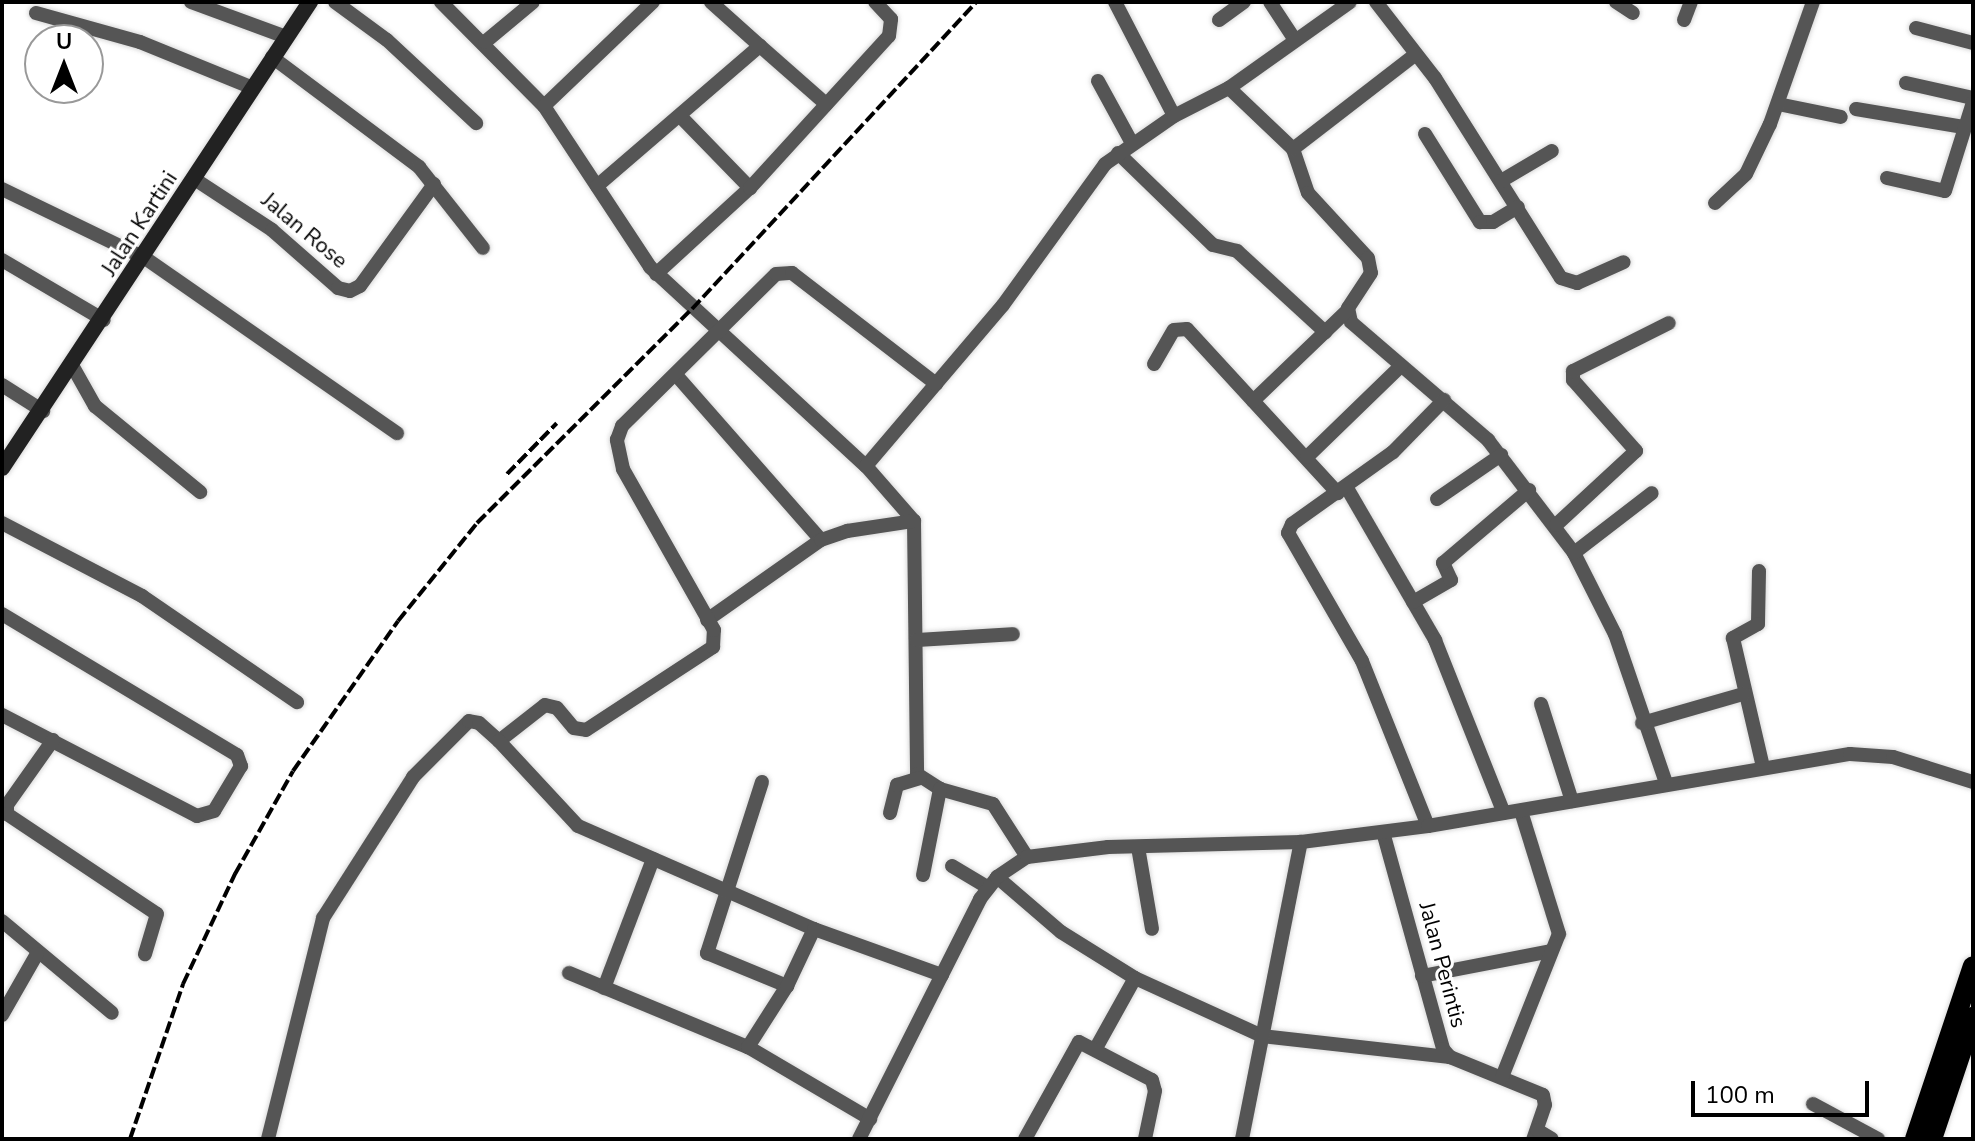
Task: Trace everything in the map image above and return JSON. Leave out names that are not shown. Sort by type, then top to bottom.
[{"type":"main road","points":[[1915,1139],[1973,966]]},
{"type":"main road","points":[[1932,1139],[1973,1017]]},
{"type":"street","points":[[191,2],[286,37]]},
{"type":"street","name":"Jalan Kartini","points":[[2,468],[73,367],[310,2]]},
{"type":"street","points":[[335,2],[387,40],[476,123]]},
{"type":"street","points":[[441,2],[485,42],[544,106],[656,274],[866,466],[914,521],[915,764],[920,778],[940,789],[993,804],[1027,857]]},
{"type":"street","points":[[485,42],[533,2]]},
{"type":"street","points":[[544,106],[653,2]]},
{"type":"street","points":[[711,2],[826,104]]},
{"type":"street","points":[[656,274],[750,188],[892,30],[891,19],[875,2]]},
{"type":"street","points":[[1115,2],[1174,116]]},
{"type":"street","points":[[1219,20],[1244,2]]},
{"type":"street","points":[[1270,2],[1295,40]]},
{"type":"street","points":[[866,466],[936,384],[1118,153],[1174,116],[1229,88],[1350,2]]},
{"type":"street","points":[[1376,2],[1416,54],[1564,280],[1577,283],[1624,262]]},
{"type":"street","points":[[1616,2],[1633,13]]},
{"type":"street","points":[[1684,20],[1691,2]]},
{"type":"street","points":[[1715,203],[1746,174],[1778,104],[1813,2]]},
{"type":"street","points":[[36,13],[140,42],[253,88]]},
{"type":"street","points":[[1916,28],[1973,43]]},
{"type":"street","points":[[597,186],[682,118],[760,46]]},
{"type":"street","points":[[1293,149],[1416,54]]},
{"type":"street","points":[[272,57],[374,132],[434,184],[483,248]]},
{"type":"street","points":[[1098,81],[1132,143]]},
{"type":"street","points":[[1887,178],[1945,191],[1973,100],[1906,83]]},
{"type":"street","points":[[1229,88],[1293,149],[1308,193],[1370,263],[1368,279],[1347,311],[1253,401]]},
{"type":"street","points":[[1778,104],[1841,117]]},
{"type":"street","points":[[1856,109],[1964,127]]},
{"type":"street","points":[[682,118],[750,188]]},
{"type":"street","points":[[1425,134],[1480,222],[1493,222],[1518,207]]},
{"type":"street","points":[[1501,181],[1552,151]]},
{"type":"street","points":[[1118,153],[1213,245],[1237,251],[1325,332]]},
{"type":"street","name":"Jalan Rose","points":[[196,180],[272,230],[338,288],[350,291],[362,283],[434,184]]},
{"type":"street","points":[[2,189],[145,258],[397,433]]},
{"type":"street","points":[[2,260],[104,320]]},
{"type":"street","points":[[499,741],[548,705],[574,728],[586,730],[708,653],[715,635],[617,452],[622,426],[677,376],[716,332],[776,274],[792,273],[936,384]]},
{"type":"street","points":[[1347,311],[1351,322],[1444,400],[1501,455],[1556,525],[1574,553],[1615,634],[1642,723],[1666,783]]},
{"type":"street","points":[[1556,525],[1636,451],[1573,380],[1573,371],[1669,323]]},
{"type":"street","points":[[1154,364],[1174,330],[1184,328],[1342,490],[1413,602],[1452,678],[1504,813]]},
{"type":"street","points":[[1307,457],[1401,366]]},
{"type":"street","points":[[73,367],[95,406],[200,492]]},
{"type":"street","points":[[677,376],[821,540]]},
{"type":"street","points":[[2,385],[43,411]]},
{"type":"street","points":[[1428,826],[1362,661],[1288,533],[1292,524],[1393,452],[1444,400]]},
{"type":"street","points":[[1437,499],[1501,455]]},
{"type":"street","points":[[1413,602],[1451,580],[1443,563],[1529,490]]},
{"type":"street","points":[[1574,553],[1652,493]]},
{"type":"street","points":[[707,620],[821,540],[847,531],[914,521]]},
{"type":"street","points":[[2,523],[142,596],[297,702]]},
{"type":"street","points":[[1759,571],[1758,624],[1733,638],[1743,694],[1763,767]]},
{"type":"street","points":[[2,614],[212,739],[241,763],[214,811],[197,816],[2,715]]},
{"type":"street","points":[[916,640],[1013,634]]},
{"type":"street","points":[[1642,723],[1743,694]]},
{"type":"street","points":[[1541,704],[1572,801]]},
{"type":"street","points":[[268,1139],[323,918],[413,777],[459,726],[479,723],[499,741],[569,821],[814,929],[942,975]]},
{"type":"street","points":[[53,740],[7,805],[7,814],[157,914],[145,954]]},
{"type":"street","points":[[859,1139],[992,882],[1027,857],[1138,847],[1301,842],[1521,811],[1763,767],[1878,754],[1973,782]]},
{"type":"street","points":[[890,813],[897,785],[920,778]]},
{"type":"street","points":[[762,782],[707,953],[787,986]]},
{"type":"street","points":[[923,875],[940,789]]},
{"type":"street","points":[[1502,1077],[1559,930],[1521,811]]},
{"type":"street","name":"Jalan Perintis","points":[[1383,832],[1440,1043],[1450,1057],[1543,1095],[1545,1105],[1535,1135]]},
{"type":"street","points":[[1242,1139],[1301,842]]},
{"type":"street","points":[[1138,847],[1152,929]]},
{"type":"street","points":[[604,988],[653,859]]},
{"type":"street","points":[[952,866],[992,882],[1061,932],[1135,978],[1262,1036],[1450,1057]]},
{"type":"street","points":[[2,921],[37,954],[112,1013]]},
{"type":"street","points":[[748,1047],[787,986],[814,929]]},
{"type":"street","points":[[1422,976],[1551,951]]},
{"type":"street","points":[[2,1015],[37,954]]},
{"type":"street","points":[[569,973],[748,1047],[870,1119]]},
{"type":"street","points":[[1096,1048],[1135,978]]},
{"type":"street","points":[[1025,1139],[1073,1046],[1081,1042],[1153,1083],[1145,1139]]},
{"type":"street","points":[[1813,1104],[1878,1139]]},
{"type":"street","points":[[1535,1135],[1552,1139]]},
{"type":"railway","points":[[130,1139],[183,984],[235,874],[293,771],[398,621],[477,523],[692,309],[976,2]]},
{"type":"railway","points":[[507,474],[557,423]]}]
